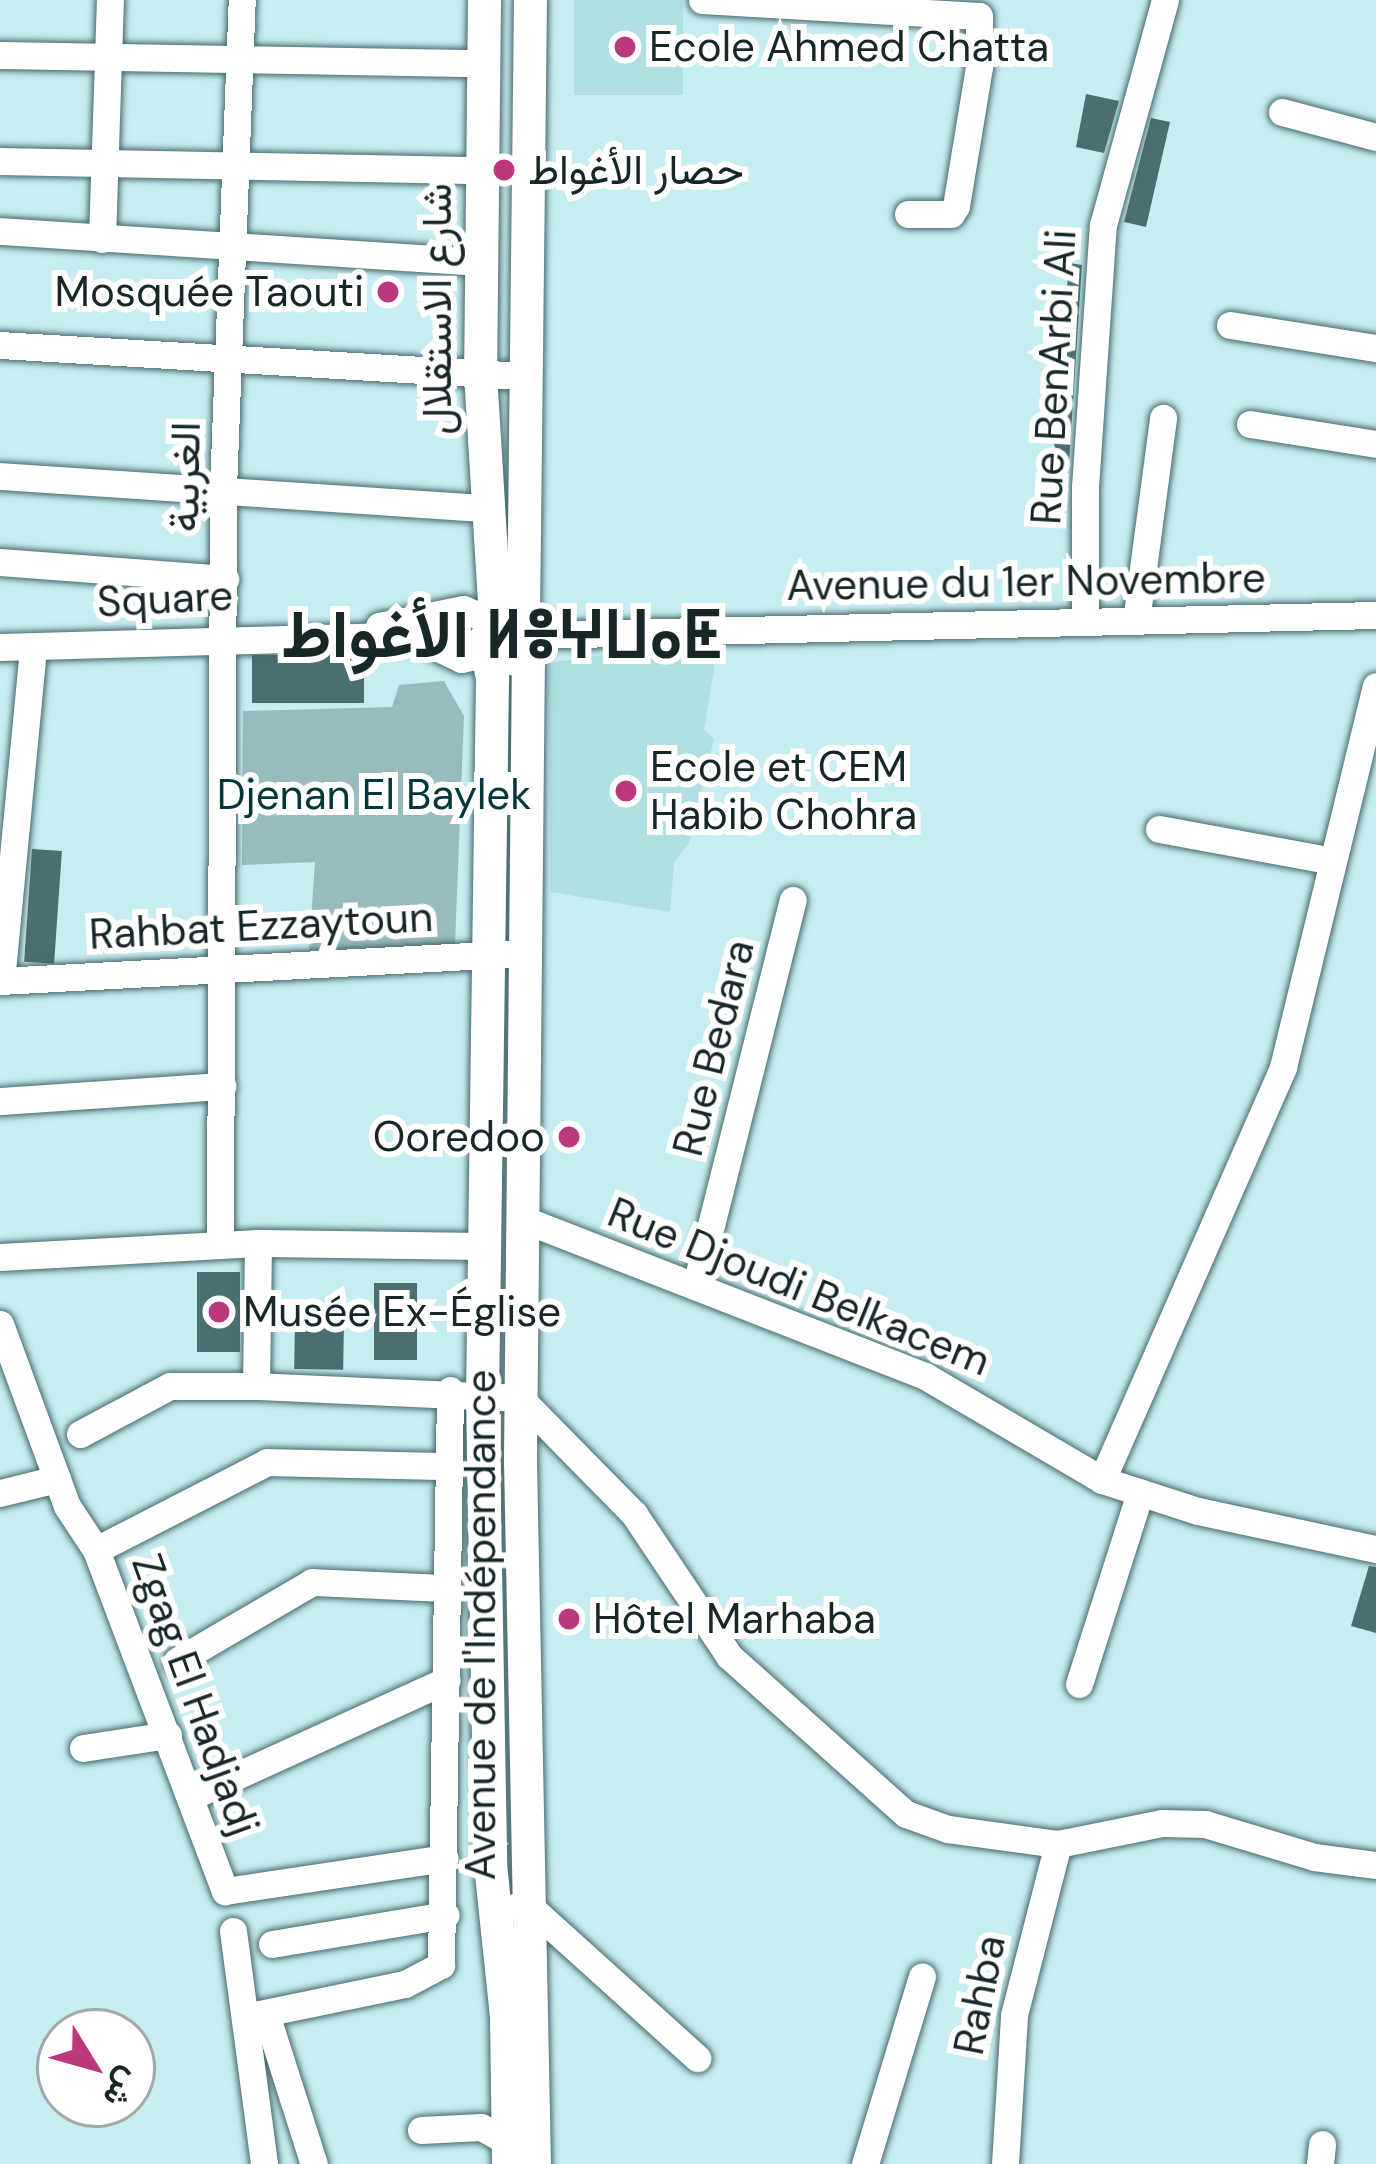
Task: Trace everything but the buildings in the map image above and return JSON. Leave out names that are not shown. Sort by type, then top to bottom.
[{"type":"main road","name":"شارع الاستقلال","points":[[484,0],[479,262],[484,508],[507,636]]},
{"type":"main road","name":"Avenue de l'Indépendance","points":[[530,0],[523,376],[490,956],[486,1246],[466,1392],[534,2164]]},
{"type":"main road","name":"Avenue de l'Indépendance","points":[[507,636],[526,953],[508,2153]]},
{"type":"street","points":[[102,239],[110,0]]},
{"type":"street","name":"الغربية","points":[[220,1245],[227,638],[223,488],[232,359],[230,168],[242,0]]},
{"type":"street","points":[[702,0],[980,16],[980,67],[954,211],[908,214]]},
{"type":"street","name":"Rue BenArbi Ali","points":[[1085,622],[1085,487],[1103,225],[1166,0]]},
{"type":"street","points":[[0,55],[480,63]]},
{"type":"street","points":[[1282,112],[1376,137]]},
{"type":"street","points":[[0,161],[481,170]]},
{"type":"street","points":[[0,231],[479,262]]},
{"type":"street","points":[[1230,325],[1376,348]]},
{"type":"street","points":[[0,345],[523,376]]},
{"type":"street","points":[[1136,621],[1163,418]]},
{"type":"street","points":[[1250,424],[1376,444]]},
{"type":"street","points":[[0,476],[484,508]]},
{"type":"street","points":[[0,562],[225,579]]},
{"type":"street","points":[[472,610],[507,636],[467,660],[415,638],[334,637],[448,611],[472,610]]},
{"type":"street","name":"Avenue du 1er Novembre","points":[[507,636],[1376,615]]},
{"type":"street","name":"Square","points":[[0,647],[334,637]]},
{"type":"street","points":[[0,981],[14,727],[33,647]]},
{"type":"street","points":[[1102,1480],[1283,1067],[1328,860],[1376,686]]},
{"type":"street","points":[[1159,829],[1328,860]]},
{"type":"street","name":"Rue Bedara","points":[[696,1286],[793,899]]},
{"type":"street","name":"Rahbat Ezzaytoun","points":[[0,981],[526,953]]},
{"type":"street","points":[[0,1102],[222,1086]]},
{"type":"street","name":"Rue Djoudi Belkacem","points":[[525,1220],[925,1376],[1102,1480],[1376,1550]]},
{"type":"street","points":[[0,1257],[258,1243],[486,1246]]},
{"type":"street","points":[[256,1386],[258,1243]]},
{"type":"street","name":"Zgag El Hadjadj","points":[[0,1324],[57,1479],[96,1550],[225,1891],[445,1858]]},
{"type":"street","points":[[80,1434],[170,1386],[466,1392],[520,1398],[634,1514],[729,1656],[890,1802],[948,1828],[1058,1844],[1180,1822],[1376,1865]]},
{"type":"street","points":[[255,2016],[433,1973],[444,1954],[449,1466],[466,1392]]},
{"type":"street","points":[[96,1550],[267,1462],[449,1466]]},
{"type":"street","points":[[0,1493],[57,1479]]},
{"type":"street","points":[[1079,1684],[1140,1493]]},
{"type":"street","points":[[177,1661],[312,1582],[446,1588]]},
{"type":"street","points":[[190,1797],[448,1680]]},
{"type":"street","points":[[83,1748],[168,1736]]},
{"type":"street","name":"Rahba","points":[[1005,2164],[1014,2015],[1058,1844]]},
{"type":"street","points":[[512,1906],[697,2058]]},
{"type":"street","points":[[272,1944],[446,1915]]},
{"type":"street","points":[[233,1931],[255,2016],[314,2164]]},
{"type":"street","points":[[865,2164],[922,1976]]},
{"type":"street","points":[[255,2016],[264,2164]]},
{"type":"street","points":[[421,2130],[481,2127],[508,2153]]},
{"type":"shaded area","name":"Ecole Ahmed Chatta","points":[[574,0],[683,0],[683,95],[574,95]]},
{"type":"shaded area","name":"Ecole et CEM Habib Chohra","points":[[719,639],[704,730],[714,739],[689,843],[674,863],[670,912],[551,892],[548,663]]},
{"type":"green space","name":"Djenan El Baylek","points":[[444,681],[464,716],[455,944],[309,951],[315,862],[242,865],[243,711],[392,707],[399,685]]},
{"type":"place","name":"Ecole Ahmed Chatta","points":[[625,47]]},
{"type":"place","name":"حصار الأغواط","points":[[504,170]]},
{"type":"place","name":"Mosquée Taouti","points":[[388,292]]},
{"type":"place","name":"Ecole et CEM Habib Chohra","points":[[626,791]]},
{"type":"place","name":"Ooredoo","points":[[569,1137]]},
{"type":"place","name":"Musée Ex-Église","points":[[219,1312]]},
{"type":"place","name":"Hôtel Marhaba","points":[[569,1619]]},
{"type":"district","name":"الأغواط ⵍⴻⵖⵡⴰⵟ","points":[[502,635]]}]
